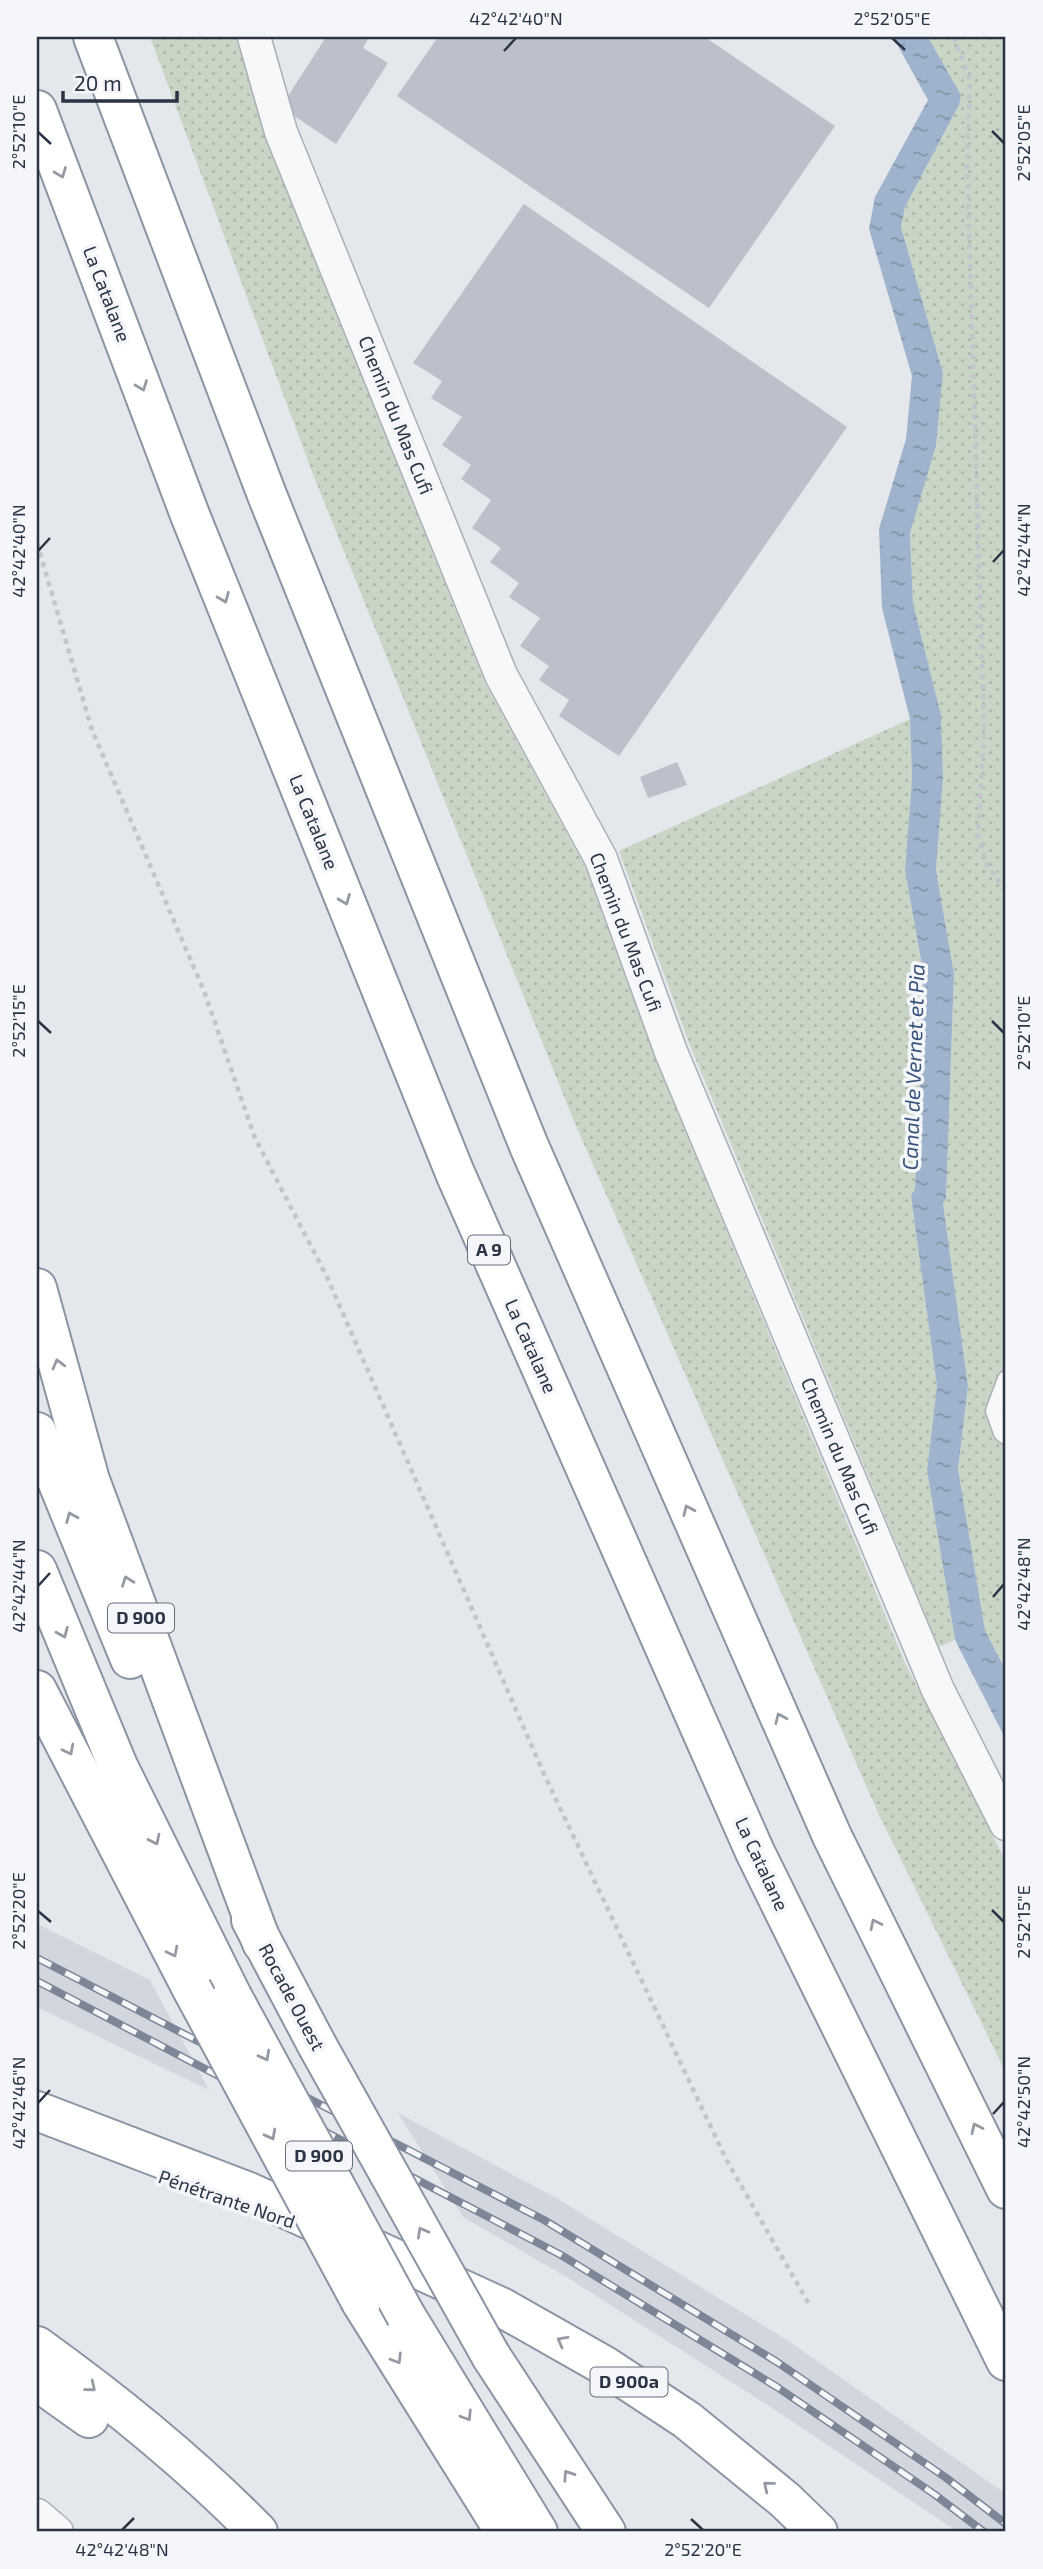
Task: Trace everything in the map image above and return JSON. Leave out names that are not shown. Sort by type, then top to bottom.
[{"type":"highway","points":[[93,37],[267,495],[529,1146],[832,1836],[1006,2189]]},
{"type":"highway","name":"La Catalane","points":[[37,110],[190,514],[455,1173],[755,1852],[1006,2361]]},
{"type":"highway","name":"D 900","points":[[37,1288],[90,1480],[262,1943]]},
{"type":"highway","name":"Rocade Ouest","points":[[37,1432],[156,1723],[262,1943],[491,2356],[606,2532]]},
{"type":"highway","name":"D 900","points":[[37,1570],[118,1766],[232,1996],[406,2316],[538,2532]]},
{"type":"highway","name":"D 900","points":[[37,1690],[192,1989],[360,2302],[505,2532]]},
{"type":"highway","points":[[37,2111],[250,2192],[415,2269]]},
{"type":"highway","name":"Pénétrante Nord","points":[[37,2136],[267,2211],[415,2269]]},
{"type":"highway","name":"D 900a","points":[[415,2269],[501,2307],[605,2365],[687,2420],[785,2500],[818,2532]]},
{"type":"highway","points":[[37,2346],[214,2487],[258,2532]]},
{"type":"highway","points":[[37,2381],[57,2393],[197,2501],[228,2532]]},
{"type":"street","name":"Chemin du Mas Cufi","points":[[254,37],[281,132],[501,675],[601,859],[671,1052],[938,1690],[1006,1824]]},
{"type":"street","points":[[37,2515],[57,2532]]},
{"type":"lane","points":[[1006,1379],[994,1411],[1002,1433],[1006,1436]]},
{"type":"path","points":[[954,37],[970,80],[967,160],[984,730],[978,836],[987,865],[1006,891]]},
{"type":"path","points":[[37,543],[92,730],[204,991],[255,1138],[327,1278],[544,1774],[726,2159],[810,2306]]},
{"type":"shaded area","points":[[37,1924],[150,1980],[209,2090],[37,2007]]},
{"type":"shaded area","points":[[398,2113],[558,2199],[790,2342],[1006,2494],[1006,2532],[958,2532],[769,2406],[565,2276],[463,2217]]},
{"type":"green space","points":[[150,37],[236,37],[265,138],[485,683],[585,867],[655,1058],[905,1663],[1006,1862],[1006,2073],[879,1815],[576,1126],[314,477]]},
{"type":"green space","points":[[928,37],[1006,37],[1006,1671],[985,1630],[958,1469],[968,1386],[943,1203],[946,1199],[954,974],[936,870],[943,780],[941,715],[913,603],[910,532],[936,446],[943,373],[901,227],[905,207],[959,105],[961,95]]},
{"type":"green space","points":[[910,719],[912,779],[905,871],[924,976],[915,1189],[911,1196],[937,1386],[927,1470],[955,1640],[939,1647],[690,1045],[619,851]]},
{"type":"water","name":"Canal de Vernet et Pia","points":[[893,37],[928,37],[961,95],[959,105],[905,207],[901,227],[943,373],[936,446],[910,533],[913,603],[941,715],[943,779],[936,870],[954,974],[946,1199],[943,1203],[968,1386],[958,1469],[985,1630],[1006,1671],[1006,1740],[955,1640],[927,1470],[937,1386],[911,1196],[915,1189],[924,976],[905,871],[912,779],[910,719],[882,608],[879,529],[906,439],[912,376],[869,229],[875,197],[928,100]]},
{"type":"building","points":[[326,37],[369,37],[363,48],[388,63],[336,144],[281,107]]},
{"type":"building","points":[[438,37],[705,37],[835,126],[709,308],[397,96]]},
{"type":"building","points":[[524,204],[847,427],[619,756],[559,716],[569,700],[539,680],[549,666],[520,646],[540,618],[509,597],[519,583],[490,562],[501,548],[472,528],[491,500],[461,479],[471,465],[442,445],[462,417],[431,398],[442,381],[413,363]]},
{"type":"building","points":[[677,762],[687,785],[648,798],[640,777]]},
{"type":"railway","points":[[37,1958],[544,2220],[777,2362],[945,2477],[1006,2524]]},
{"type":"railway","points":[[37,1981],[561,2255],[777,2387],[934,2494],[984,2532]]}]
